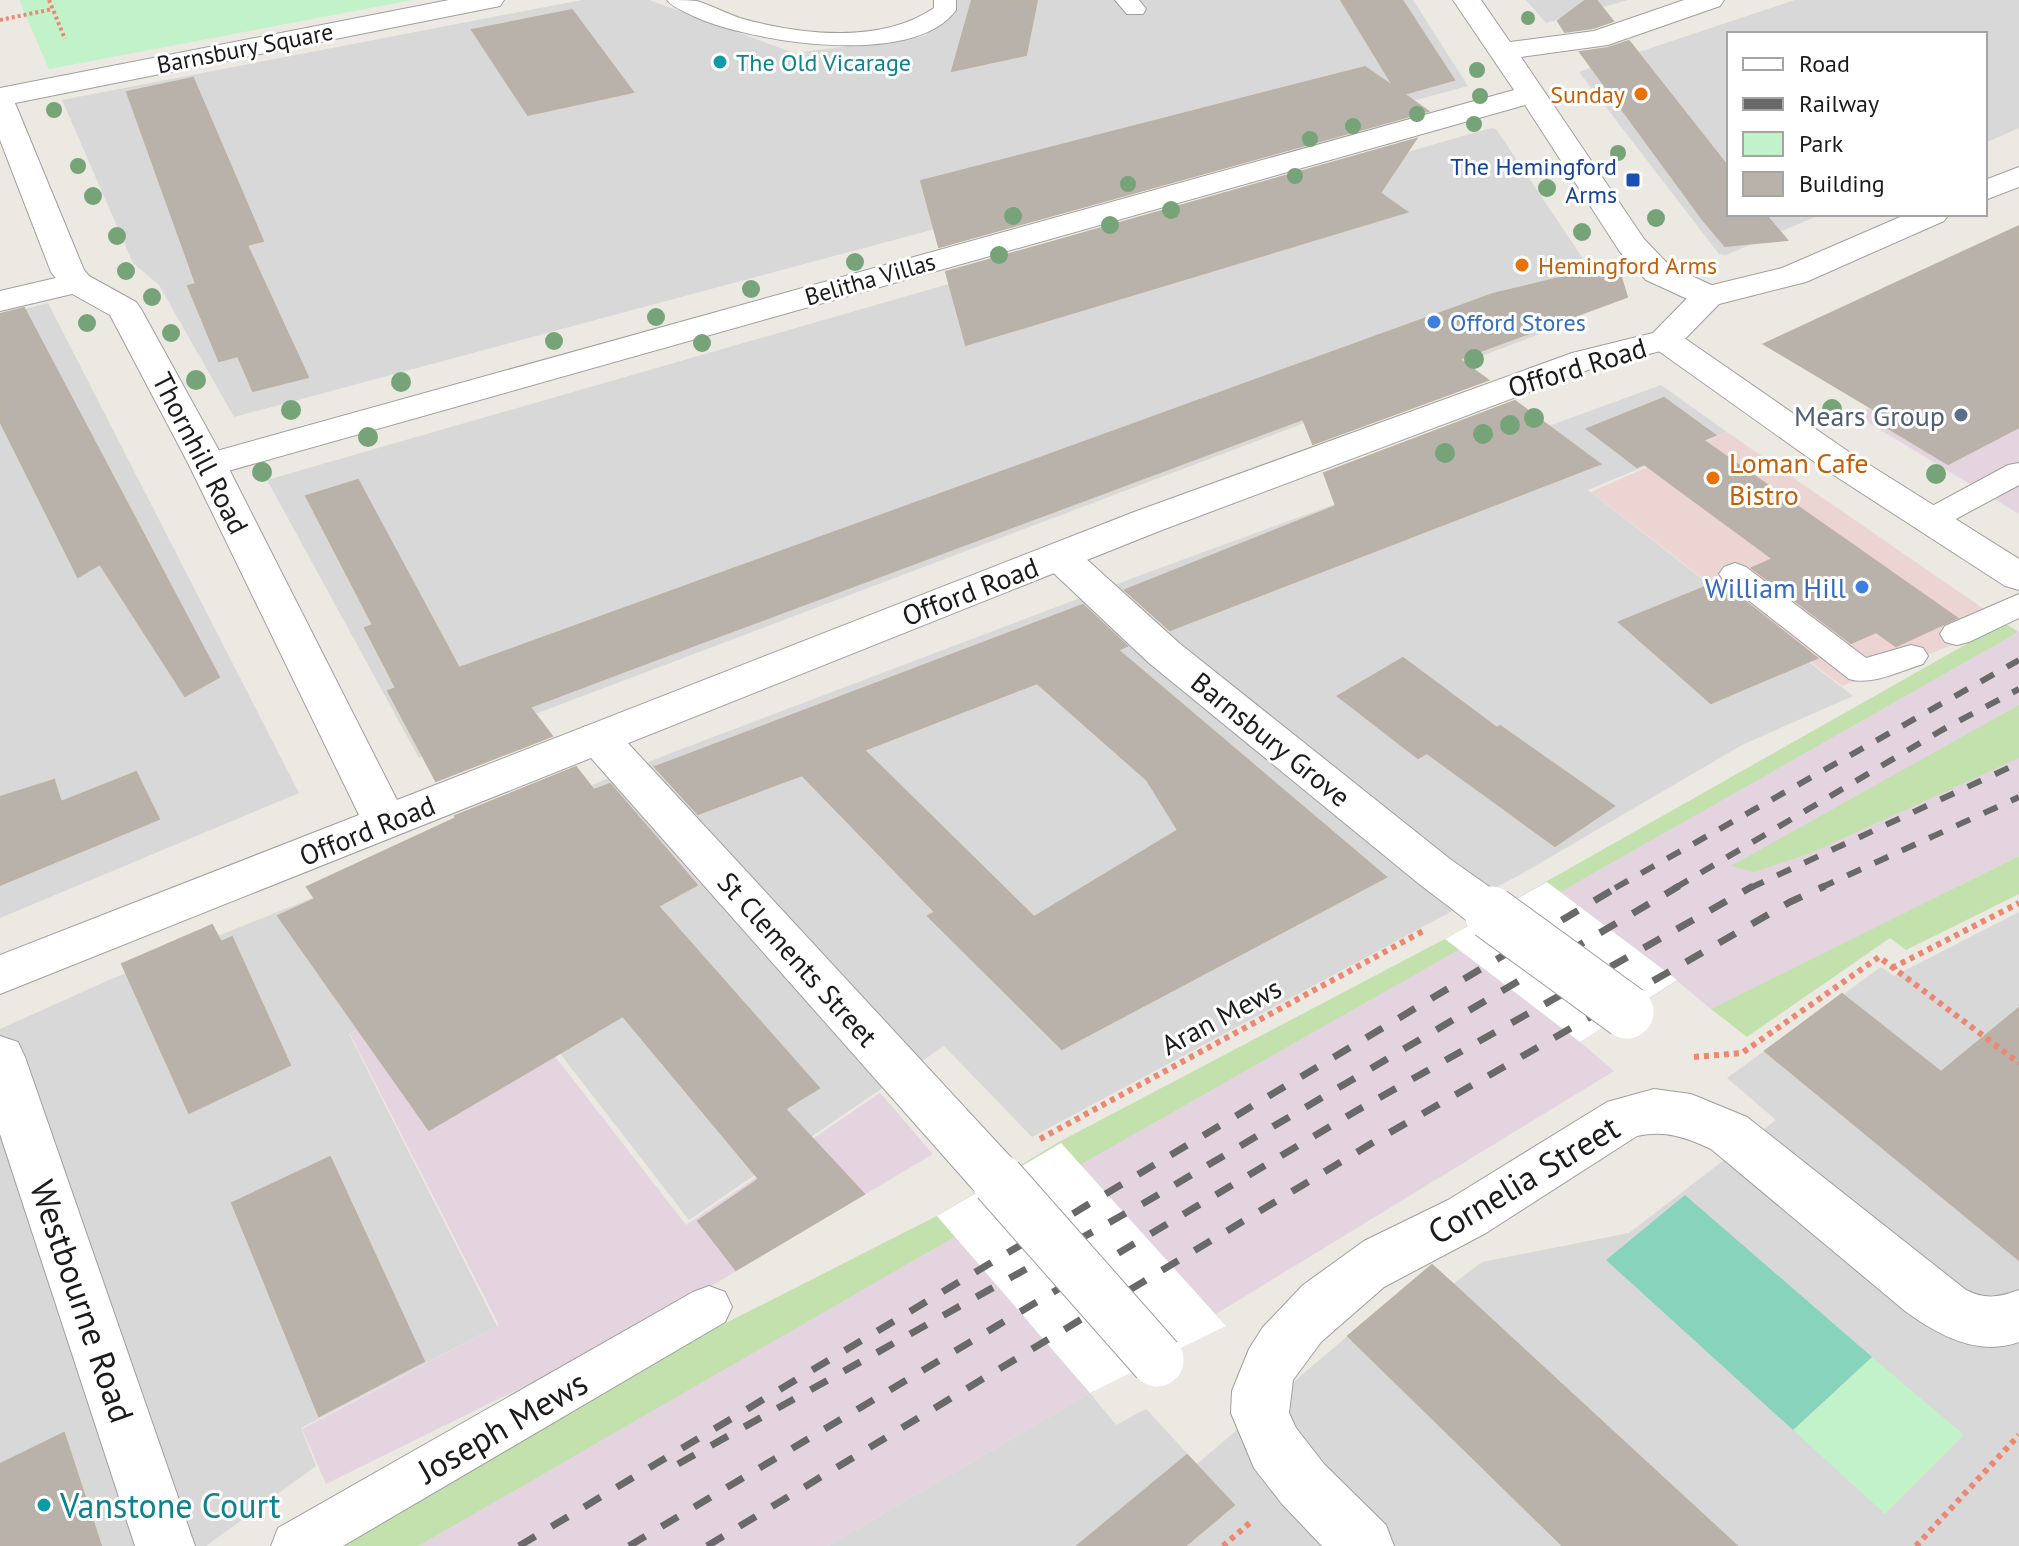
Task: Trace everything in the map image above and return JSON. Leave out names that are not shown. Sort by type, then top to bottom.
[{"type":"street","name":"Barnsbury Square","points":[[0,97],[490,0]]},
{"type":"street","points":[[1467,0],[1631,245],[1658,273],[1708,296],[1743,292],[1786,277],[1923,216]]},
{"type":"street","points":[[1503,51],[1598,39],[1710,0]]},
{"type":"street","name":"Belitha Villas","points":[[208,465],[1532,94]]},
{"type":"street","points":[[0,103],[68,272],[77,283],[0,301]]},
{"type":"street","points":[[1987,190],[2019,176]]},
{"type":"street","name":"Thornhill Road","points":[[77,283],[124,309],[208,465],[386,823]]},
{"type":"street","name":"Offord Road","points":[[0,975],[1059,556],[1584,360],[1665,340],[1708,296]]},
{"type":"street","points":[[1665,340],[1792,430],[2019,577]]},
{"type":"street","name":"Barnsbury Grove","points":[[1059,556],[1164,653],[1483,908],[1627,1012]]},
{"type":"street","name":"St Clements Street","points":[[598,738],[1157,1360]]},
{"type":"street","name":"Westbourne Road","points":[[0,1057],[165,1546]]},
{"type":"street","name":"Cornelia Street","points":[[1364,1546],[1284,1461],[1268,1436],[1259,1401],[1274,1362],[1309,1315],[1360,1273],[1385,1257],[1443,1230],[1625,1117],[1638,1112],[1691,1116],[1729,1133],[1925,1293],[1955,1312],[1987,1324],[2002,1323],[2019,1315]]},
{"type":"lane","points":[[678,0],[723,20],[802,37],[857,38],[907,31],[935,20],[945,10],[945,0]]},
{"type":"lane","points":[[1930,520],[2019,472]]},
{"type":"lane","points":[[1735,574],[1861,671],[1911,656]]},
{"type":"lane","points":[[1957,634],[2019,605]]},
{"type":"lane","name":"Joseph Mews","points":[[296,1546],[709,1307]]},
{"type":"path","points":[[0,20],[53,9]]},
{"type":"path","points":[[1892,968],[2019,903]]},
{"type":"path","name":"Aran Mews","points":[[992,1174],[1483,908]]},
{"type":"path","points":[[1686,1058],[1742,1053],[1879,957],[2019,1063]]},
{"type":"path","points":[[1916,1546],[2019,1435]]},
{"type":"shaded area","points":[[582,0],[649,0],[794,53],[925,36],[958,0],[1413,0],[1468,86],[234,417],[159,285],[133,263],[62,100]]},
{"type":"shaded area","points":[[1526,0],[1628,0],[1546,23]]},
{"type":"shaded area","points":[[1795,0],[2019,0],[2019,128],[1987,142],[1987,32],[1727,32],[1727,216],[1817,216],[1726,255],[1719,254],[1579,72]]},
{"type":"shaded area","points":[[1496,129],[1606,293],[1559,319],[1566,324],[419,758],[267,480]]},
{"type":"shaded area","points":[[48,303],[299,793],[0,918],[0,315]]},
{"type":"shaded area","points":[[2019,334],[2019,514],[1856,415]]},
{"type":"shaded area","points":[[1661,385],[1727,432],[1588,490],[1853,696],[1742,745],[1523,873],[1032,1137],[944,1046],[689,1220],[510,989],[703,881],[678,854],[349,1034],[497,1326],[301,1428],[316,1466],[206,1546],[0,1546],[0,1029],[109,980],[671,753],[1149,572]]},
{"type":"shaded area","points":[[1727,432],[2007,625],[1842,686],[1591,492]]},
{"type":"shaded area","points":[[2004,623],[2019,632],[2019,856],[1711,1009],[1677,981],[1580,1042],[1614,1071],[1216,1314],[1226,1326],[1090,1393],[828,1546],[305,1546],[620,1377],[937,1216],[1059,1142],[1445,939]]},
{"type":"shaded area","points":[[679,854],[703,881],[505,992],[686,1225],[880,1093],[933,1154],[634,1332],[326,1484],[302,1429],[499,1325],[350,1034]]},
{"type":"shaded area","points":[[2019,912],[2019,1546],[828,1546],[1090,1393],[1116,1425],[1146,1409],[1197,1464],[1431,1265],[1453,1284],[1482,1262],[1629,1233],[1776,1120],[1727,1078],[1881,967],[1894,976]]},
{"type":"green space","points":[[19,0],[412,0],[49,69]]},
{"type":"green space","points":[[2004,623],[2018,632],[1053,1180],[418,1546],[305,1546],[620,1377],[937,1216],[1059,1142],[1445,939]]},
{"type":"green space","points":[[2019,705],[2019,758],[1811,853],[1754,872],[1731,866]]},
{"type":"green space","points":[[2019,856],[2019,894],[1906,950],[1890,938],[1747,1037],[1711,1009]]},
{"type":"green space","points":[[1685,1195],[1872,1357],[1793,1430],[1606,1260]]},
{"type":"green space","points":[[1872,1357],[1964,1435],[1885,1514],[1793,1430]]},
{"type":"pier","points":[[1547,882],[1677,980],[1580,1042],[1445,939]]},
{"type":"pier","points":[[1061,1143],[1226,1326],[1090,1393],[937,1216]]},
{"type":"building","points":[[972,0],[1037,0],[1026,55],[952,71]]},
{"type":"building","points":[[1341,0],[1402,0],[1454,80],[1404,94],[1428,111],[939,247],[921,181],[1365,67],[1394,87]]},
{"type":"building","points":[[1586,0],[1596,0],[1613,21],[1565,32],[1558,21]]},
{"type":"building","points":[[572,10],[633,92],[528,115],[472,30]]},
{"type":"building","points":[[1629,41],[1727,165],[1727,216],[1767,216],[1787,240],[1725,246],[1580,52]]},
{"type":"building","points":[[193,78],[263,241],[247,245],[308,377],[253,391],[238,356],[219,361],[188,286],[196,284],[127,92]]},
{"type":"building","points":[[1416,139],[1380,193],[1407,212],[966,345],[946,272]]},
{"type":"building","points":[[2019,226],[2019,427],[1948,464],[1883,425],[1893,421],[1764,344]]},
{"type":"building","points":[[1617,264],[1627,297],[1459,359],[1488,380],[1313,444],[1303,419],[530,707],[552,736],[436,781],[388,691],[396,688],[365,628],[373,625],[306,496],[358,480],[459,668],[1493,294]]},
{"type":"building","points":[[24,308],[219,677],[185,696],[100,564],[78,577],[0,421],[0,314]]},
{"type":"building","points":[[1664,398],[1715,435],[1703,440],[1957,618],[1896,646],[1876,632],[1851,643],[1752,568],[1773,559],[1644,464],[1637,467],[1587,429]]},
{"type":"building","points":[[1515,401],[1600,464],[1170,630],[1125,590],[1336,506],[1324,473]]},
{"type":"building","points":[[1720,581],[1817,658],[1711,703],[1619,622]]},
{"type":"building","points":[[1083,605],[1127,646],[1118,650],[1386,877],[1062,1049],[928,916],[935,912],[802,775],[698,814],[655,767]],"holes":[[[1037,683],[1147,780],[1178,830],[1034,917],[864,750]]]},
{"type":"building","points":[[1403,658],[1497,728],[1500,726],[1614,806],[1555,846],[1427,753],[1418,758],[1338,696]]},
{"type":"building","points":[[576,767],[594,790],[610,784],[697,885],[658,906],[819,1088],[785,1109],[864,1194],[736,1270],[698,1221],[759,1179],[623,1016],[429,1130],[278,916],[315,899],[307,887],[455,816]]},
{"type":"building","points":[[136,772],[159,819],[0,885],[0,797],[54,780],[61,802]]},
{"type":"building","points":[[212,925],[221,942],[232,937],[290,1065],[189,1113],[122,964]]},
{"type":"building","points":[[1842,994],[1941,1072],[2019,1008],[2019,1260],[1765,1051]]},
{"type":"building","points":[[330,1157],[424,1361],[319,1416],[232,1203]]},
{"type":"building","points":[[1432,1265],[1737,1546],[1563,1546],[1348,1336]]},
{"type":"building","name":"Vanstone Court","points":[[64,1433],[101,1546],[0,1546],[0,1464]]},
{"type":"building","points":[[1187,1455],[1234,1505],[1185,1546],[1077,1546]]},
{"type":"railway","points":[[1615,888],[2019,660]]},
{"type":"railway","points":[[1675,888],[1942,730],[2019,689]]},
{"type":"railway","points":[[1750,888],[2019,763]]},
{"type":"railway","points":[[1820,888],[2019,797]]},
{"type":"railway","points":[[519,1546],[1619,886]]},
{"type":"railway","points":[[678,1464],[1144,1203],[1679,886]]},
{"type":"railway","points":[[629,1546],[1356,1111],[1753,886]]},
{"type":"railway","points":[[707,1546],[1382,1137],[1790,902],[1825,886]]},
{"type":"place","name":"The Old Vicarage","points":[[720,62]]},
{"type":"place","name":"Sunday","points":[[1641,94]]},
{"type":"place","name":"The Hemingford Arms","points":[[1633,180]]},
{"type":"place","name":"Hemingford Arms","points":[[1522,265]]},
{"type":"place","name":"Offord Stores","points":[[1434,322]]},
{"type":"place","name":"Mears Group","points":[[1961,415]]},
{"type":"place","name":"Loman Cafe Bistro","points":[[1713,478]]},
{"type":"place","name":"William Hill","points":[[1862,587]]},
{"type":"place","name":"Vanstone Court","points":[[44,1505]]}]
